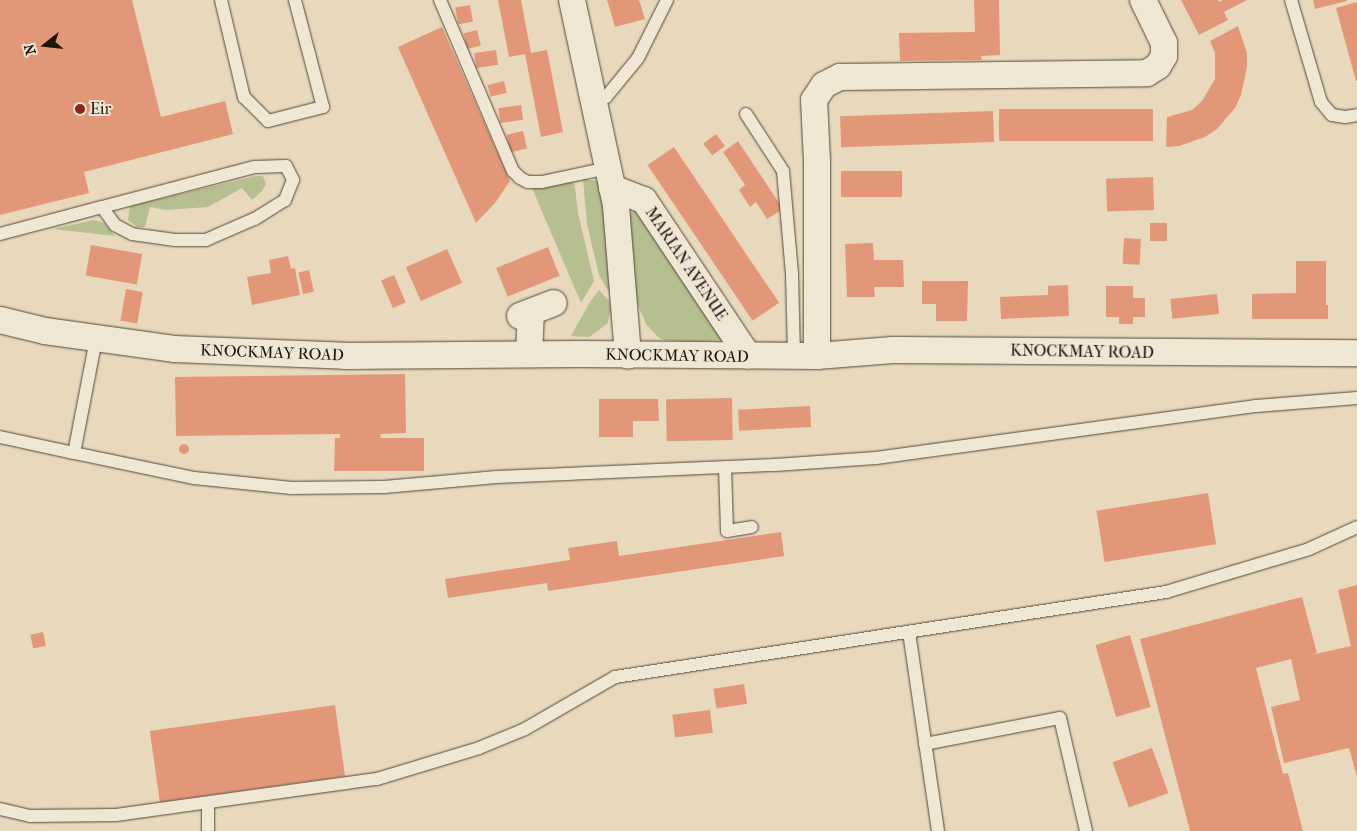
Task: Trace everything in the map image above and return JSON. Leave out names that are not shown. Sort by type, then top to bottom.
[{"type":"street","name":"MARIAN AVENUE","points":[[572,0],[616,206],[628,356]]},
{"type":"street","points":[[805,356],[816,161],[814,100],[824,85],[840,77],[1147,73],[1158,66],[1164,56],[1164,43],[1143,0]]},
{"type":"street","name":"MARIAN AVENUE","points":[[610,178],[644,200],[748,356]]},
{"type":"street","points":[[529,354],[535,310]]},
{"type":"street","name":"KNOCKMAY ROAD","points":[[0,320],[45,331],[96,339],[220,352],[345,356],[529,354],[805,356],[893,350],[1357,353]]},
{"type":"lane","points":[[221,0],[244,96],[268,122],[323,106],[295,0]]},
{"type":"lane","points":[[440,0],[513,171],[520,178],[528,182],[610,178]]},
{"type":"lane","points":[[595,102],[606,97],[638,58],[667,0]]},
{"type":"lane","points":[[1291,0],[1321,102],[1332,115],[1357,116]]},
{"type":"lane","points":[[746,114],[783,171],[792,273],[805,356]]},
{"type":"lane","points":[[0,234],[102,207],[255,167],[286,166],[293,180],[285,200],[254,219],[206,240],[175,240],[132,234],[115,225],[102,207]]},
{"type":"lane","points":[[74,454],[96,339]]},
{"type":"lane","points":[[0,438],[194,478],[291,488],[384,487],[497,477],[876,458],[1256,406],[1357,398]]},
{"type":"lane","points":[[725,467],[727,531],[752,527]]},
{"type":"lane","points":[[0,809],[30,816],[116,815],[377,779],[479,748],[525,729],[615,677],[1166,592],[1310,549],[1357,527]]},
{"type":"lane","points":[[909,632],[938,831]]},
{"type":"lane","points":[[926,744],[1060,718],[1086,831]]},
{"type":"lane","points":[[208,803],[208,831]]},
{"type":"green space","points":[[256,176],[263,176],[266,184],[262,191],[252,200],[242,188],[208,207],[166,210],[150,207],[145,227],[137,227],[128,220],[130,206]]},
{"type":"green space","points":[[574,179],[578,213],[594,281],[581,303],[532,188]]},
{"type":"green space","points":[[583,179],[598,181],[605,217],[611,295],[599,275],[587,224]]},
{"type":"green space","points":[[635,208],[725,338],[697,342],[665,340],[659,338],[646,324],[636,300],[629,216]]},
{"type":"green space","points":[[94,220],[104,223],[115,236],[53,229]]},
{"type":"green space","points":[[599,290],[610,302],[611,311],[607,324],[589,337],[571,336],[590,302]]},
{"type":"building","name":"Eir","points":[[0,0],[132,0],[161,117],[225,101],[233,134],[84,172],[89,193],[0,215]]},
{"type":"building","points":[[498,0],[521,0],[531,53],[547,50],[563,132],[541,137],[525,54],[509,57]]},
{"type":"building","points":[[607,0],[639,0],[645,19],[615,27]]},
{"type":"building","points":[[974,0],[999,0],[1000,55],[981,56],[982,60],[900,61],[899,33],[975,32]]},
{"type":"building","points":[[1181,0],[1218,0],[1219,2],[1223,0],[1247,0],[1224,12],[1228,20],[1199,35]]},
{"type":"building","points":[[1313,0],[1346,0],[1347,1],[1315,9]]},
{"type":"building","points":[[1357,2],[1357,81],[1356,81],[1336,8]]},
{"type":"building","points":[[470,5],[473,22],[458,24],[455,8]]},
{"type":"building","points":[[1238,26],[1247,53],[1247,67],[1241,95],[1235,108],[1217,129],[1205,137],[1179,146],[1166,147],[1167,117],[1192,110],[1202,101],[1215,79],[1215,53],[1210,41]]},
{"type":"building","points":[[442,27],[510,181],[495,203],[476,223],[398,47]]},
{"type":"building","points":[[477,30],[481,46],[467,49],[463,33]]},
{"type":"building","points":[[496,50],[498,65],[476,68],[474,53]]},
{"type":"building","points":[[504,81],[507,93],[490,97],[488,85]]},
{"type":"building","points":[[521,105],[523,120],[500,123],[498,108]]},
{"type":"building","points":[[999,109],[1153,109],[1153,141],[999,141]]},
{"type":"building","points":[[993,111],[994,142],[841,147],[840,116]]},
{"type":"building","points":[[523,131],[527,149],[510,152],[506,135]]},
{"type":"building","points":[[716,134],[725,146],[712,156],[703,144]]},
{"type":"building","points":[[738,141],[783,209],[767,219],[756,202],[750,207],[739,190],[745,185],[723,152]]},
{"type":"building","points":[[674,147],[779,303],[753,321],[647,165]]},
{"type":"building","points":[[841,171],[902,171],[902,197],[841,197]]},
{"type":"building","points":[[1153,177],[1154,210],[1107,212],[1106,179]]},
{"type":"building","points":[[1150,223],[1167,223],[1167,241],[1150,241]]},
{"type":"building","points":[[1124,238],[1141,239],[1140,265],[1123,264]]},
{"type":"building","points":[[873,243],[874,260],[903,260],[904,287],[874,287],[875,297],[847,297],[845,244]]},
{"type":"building","points":[[91,245],[142,254],[137,285],[86,276]]},
{"type":"building","points":[[548,247],[560,276],[508,297],[496,268]]},
{"type":"building","points":[[447,249],[462,283],[421,301],[406,267]]},
{"type":"building","points":[[288,256],[291,269],[295,268],[300,295],[252,305],[247,277],[271,273],[269,260]]},
{"type":"building","points":[[1296,261],[1326,261],[1326,305],[1328,305],[1328,319],[1252,319],[1252,294],[1296,293]]},
{"type":"building","points":[[309,270],[314,291],[303,294],[298,272]]},
{"type":"building","points":[[394,275],[406,303],[393,308],[381,280]]},
{"type":"building","points":[[922,281],[968,281],[967,321],[936,321],[936,304],[922,304]]},
{"type":"building","points":[[1068,285],[1069,316],[1001,319],[1000,297],[1048,295],[1048,286]]},
{"type":"building","points":[[1106,286],[1133,286],[1133,298],[1145,298],[1145,317],[1133,317],[1133,324],[1119,324],[1119,317],[1106,317]]},
{"type":"building","points":[[126,289],[143,292],[137,323],[120,321]]},
{"type":"building","points":[[1217,294],[1219,314],[1172,319],[1170,299]]},
{"type":"building","points":[[405,374],[406,433],[381,434],[380,438],[424,438],[424,471],[334,471],[335,438],[340,438],[340,434],[176,436],[175,377]]},
{"type":"building","points":[[732,398],[733,440],[667,441],[666,399]]},
{"type":"building","points":[[599,399],[658,399],[659,421],[633,421],[633,437],[599,437]]},
{"type":"building","points":[[810,406],[811,427],[739,431],[738,410]]},
{"type":"building","points":[[182,444],[186,444],[189,449],[188,453],[182,454],[179,451],[179,447]]},
{"type":"building","points":[[1208,493],[1216,544],[1105,562],[1096,511]]},
{"type":"building","points":[[781,532],[784,556],[548,591],[547,583],[448,598],[445,579],[570,560],[568,548],[617,541],[619,556]]},
{"type":"building","points":[[1357,585],[1357,777],[1349,748],[1284,763],[1271,707],[1300,700],[1291,659],[1256,668],[1283,774],[1288,773],[1303,831],[1190,831],[1140,639],[1302,597],[1317,653],[1311,655],[1351,646],[1338,590]]},
{"type":"building","points":[[43,632],[46,646],[33,648],[30,635]]},
{"type":"building","points":[[1130,635],[1151,707],[1116,717],[1095,645]]},
{"type":"building","points":[[744,684],[747,704],[717,709],[713,689]]},
{"type":"building","points":[[335,705],[345,776],[160,802],[150,731]]},
{"type":"building","points":[[710,710],[713,733],[675,737],[672,715]]},
{"type":"building","points":[[1152,748],[1168,793],[1129,807],[1113,762]]},
{"type":"place","name":"Eir","points":[[80,109]]}]
